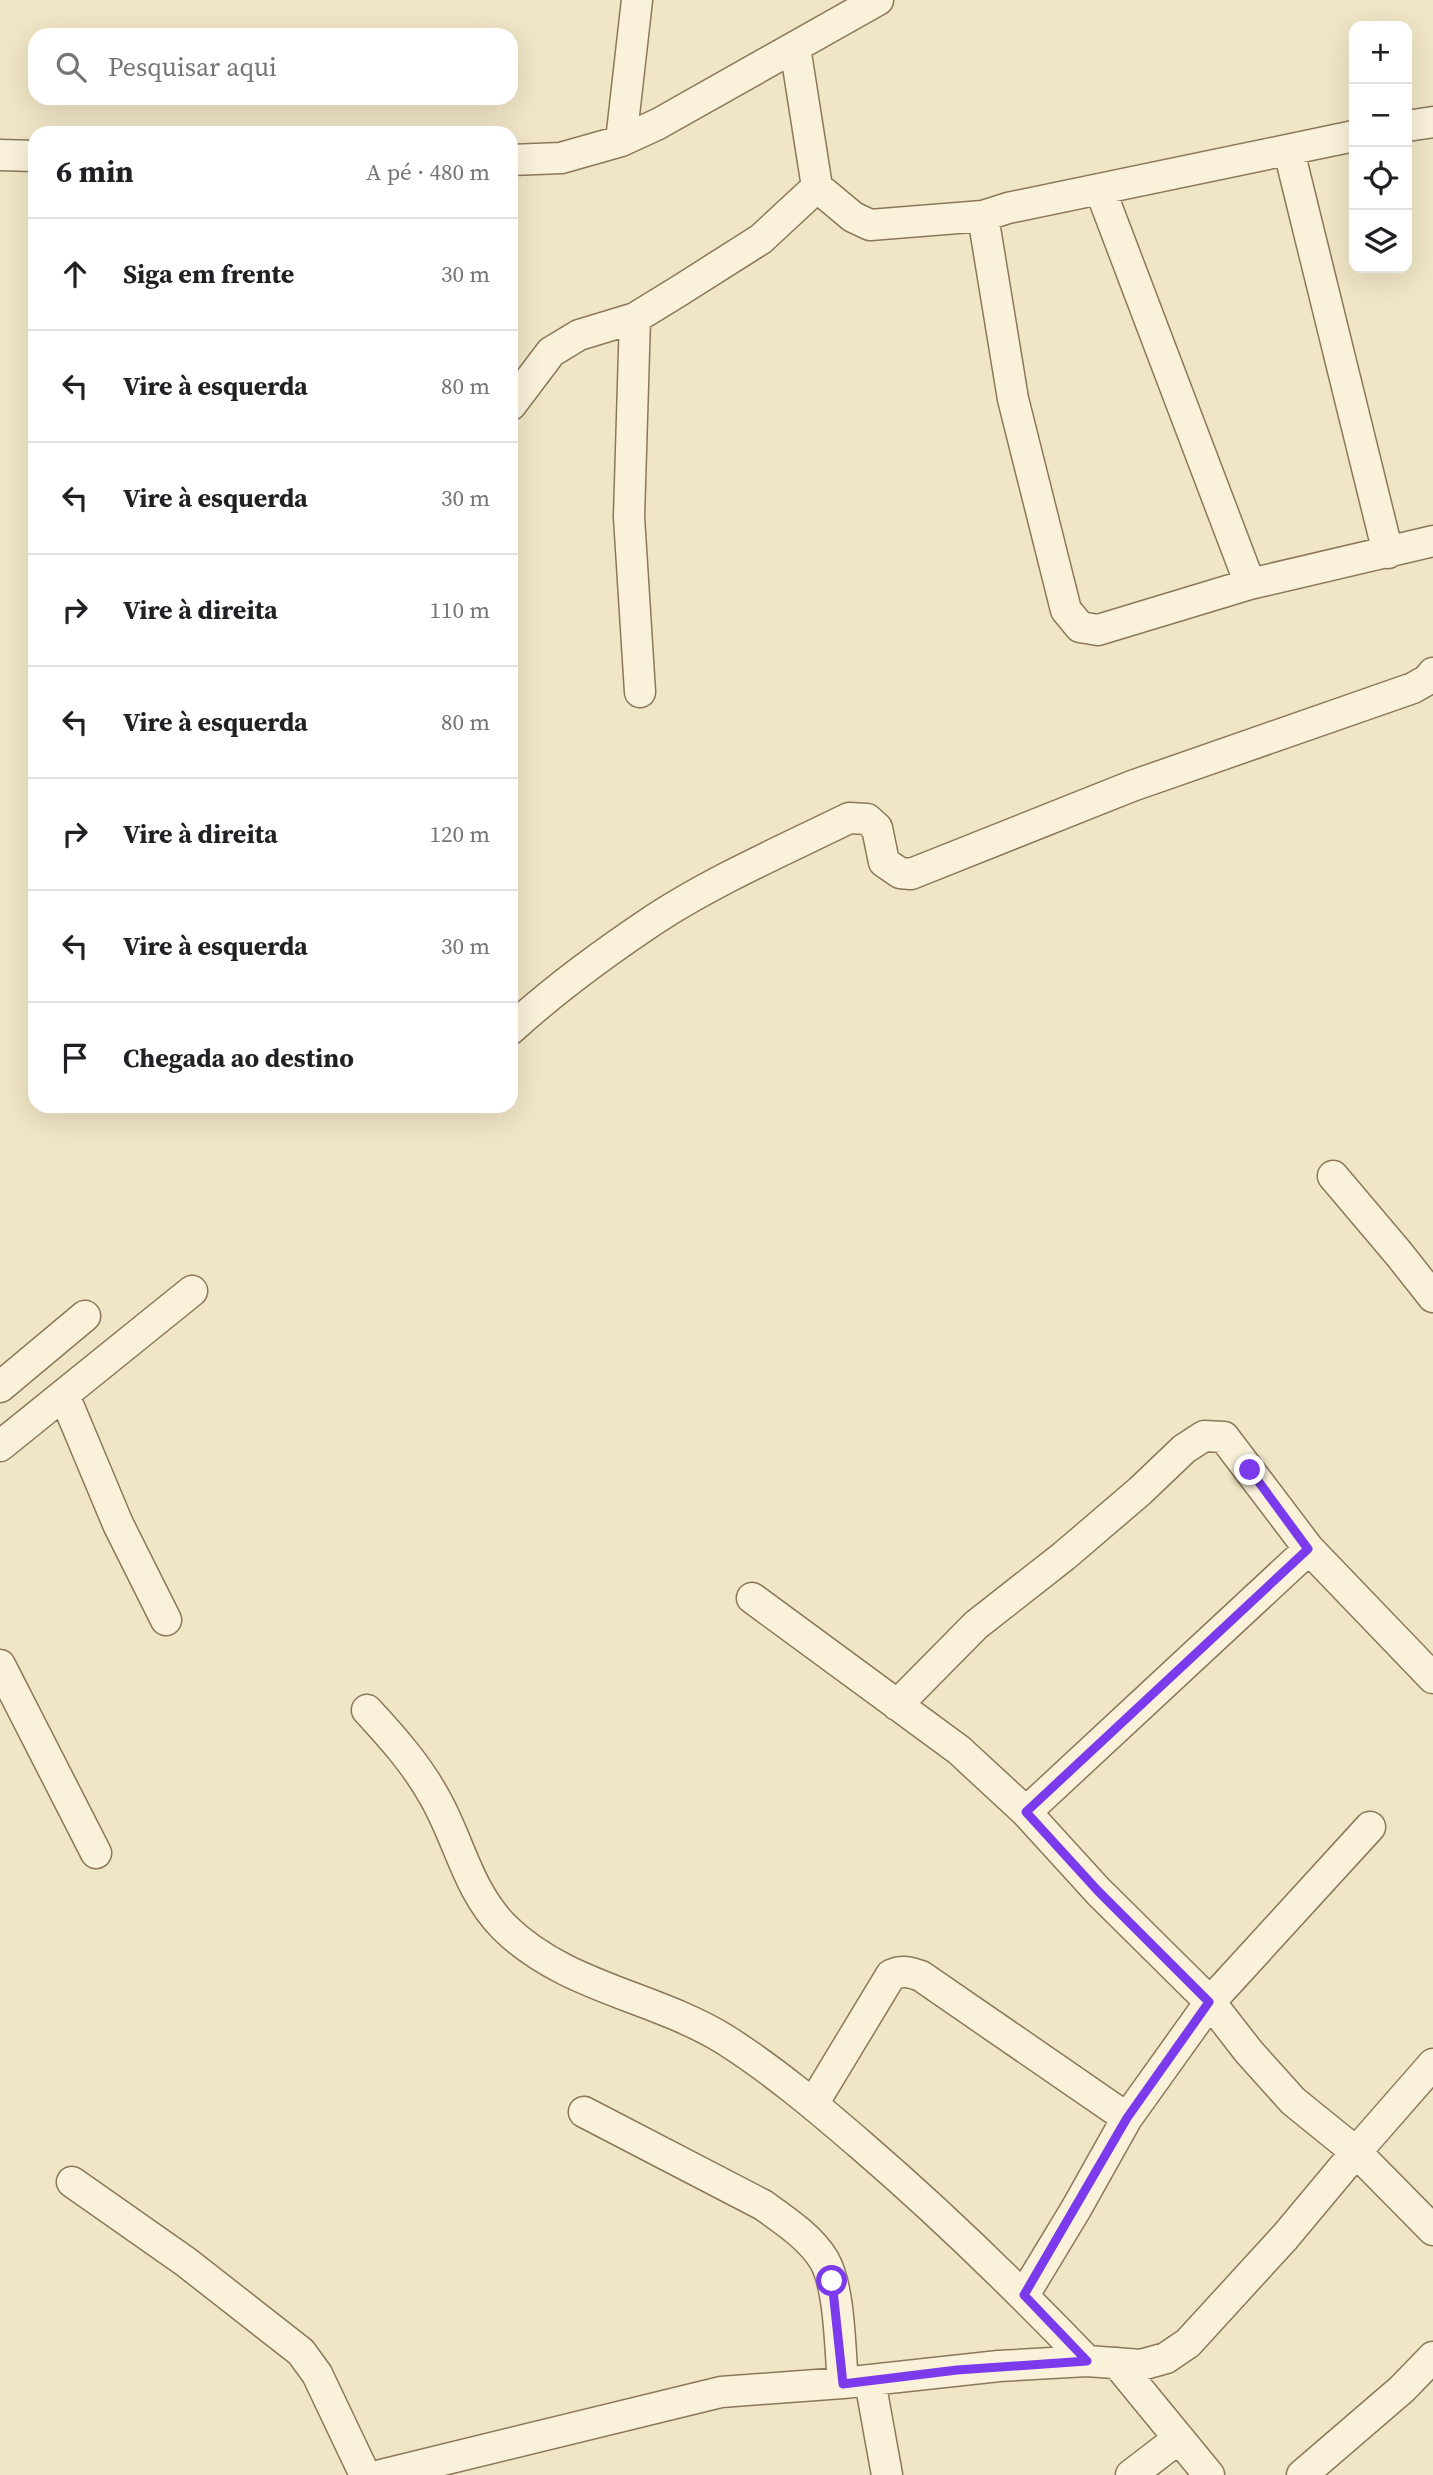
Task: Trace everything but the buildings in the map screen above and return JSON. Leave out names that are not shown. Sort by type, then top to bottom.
[{"type":"street","points":[[621,141],[637,0]]},
{"type":"street","points":[[518,160],[561,158],[621,141],[658,124],[878,0]]},
{"type":"street","points":[[795,47],[817,187],[853,217],[870,225],[983,216],[1008,208],[1349,137]]},
{"type":"street","points":[[1412,125],[1433,122]]},
{"type":"street","points":[[1289,151],[1388,553]]},
{"type":"street","points":[[0,155],[28,156]]},
{"type":"street","points":[[518,396],[551,352],[579,335],[635,318],[761,239],[817,187]]},
{"type":"street","points":[[1100,189],[1250,584]]},
{"type":"street","points":[[983,216],[1013,399],[1066,610],[1080,627],[1098,630],[1250,584],[1433,541]]},
{"type":"street","points":[[635,318],[629,517],[640,692]]},
{"type":"street","points":[[518,1023],[587,964],[656,918],[849,818],[867,819],[877,828],[884,862],[900,873],[911,874],[1132,786],[1413,688],[1433,674]]},
{"type":"street","points":[[1333,1176],[1433,1297]]},
{"type":"street","points":[[0,1446],[192,1291]]},
{"type":"street","points":[[0,1387],[85,1316]]},
{"type":"street","points":[[64,1395],[118,1524],[166,1620]]},
{"type":"street","points":[[897,1705],[976,1625],[1074,1548],[1184,1449],[1205,1437],[1224,1437],[1308,1549],[1433,1678]]},
{"type":"street","points":[[1026,1812],[1308,1549]]},
{"type":"street","points":[[752,1598],[959,1750],[1026,1812],[1098,1891],[1209,2002],[1293,2101],[1356,2152],[1433,2230]]},
{"type":"street","points":[[0,1665],[96,1853]]},
{"type":"street","points":[[367,1710],[410,1761],[435,1797],[479,1897],[506,1928],[560,1969],[693,2021],[726,2040],[813,2104],[902,2179],[1024,2295],[1087,2361]]},
{"type":"street","points":[[1024,2295],[1127,2118],[1209,2002],[1370,1828]]},
{"type":"street","points":[[813,2104],[891,1975],[908,1972],[921,1976],[1127,2118]]},
{"type":"street","points":[[381,2475],[721,2392],[857,2382],[999,2366],[1087,2361],[1141,2365],[1166,2358],[1188,2343],[1285,2237],[1433,2064]]},
{"type":"street","points":[[584,2112],[764,2205],[812,2245],[824,2260],[832,2281],[857,2382],[887,2475]]},
{"type":"street","points":[[72,2182],[186,2262],[301,2352],[317,2374],[365,2475]]},
{"type":"street","points":[[1303,2475],[1402,2389],[1433,2357]]},
{"type":"street","points":[[1117,2363],[1209,2475]]},
{"type":"street","points":[[1131,2475],[1178,2439]]},
{"type":"route","points":[[832,2281],[843,2384],[999,2366],[1087,2361],[1024,2295],[1127,2118],[1209,2002],[1098,1891],[1026,1812],[1308,1549],[1250,1470]]}]
